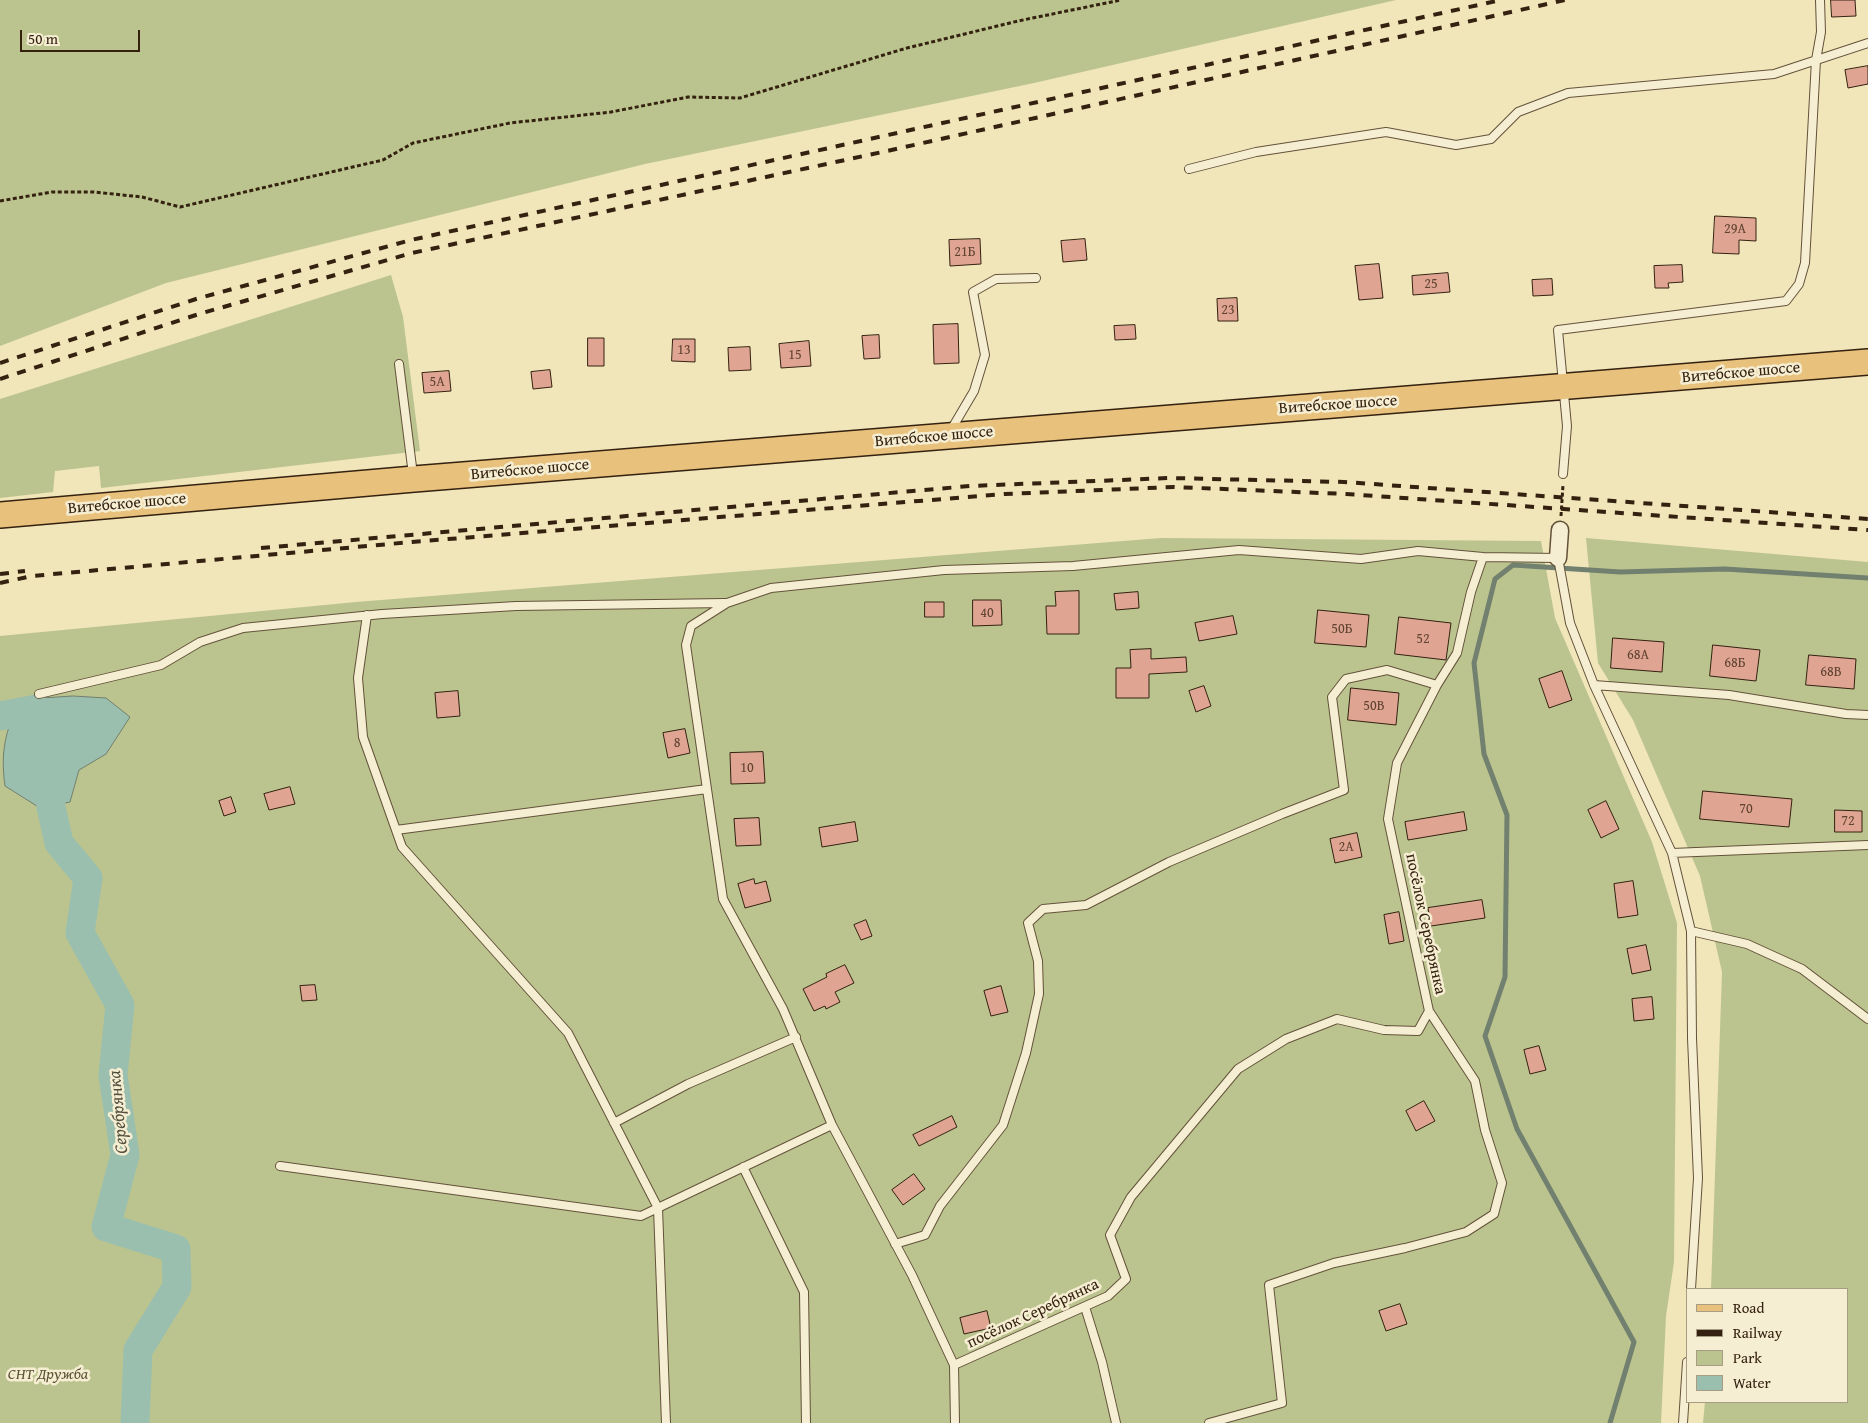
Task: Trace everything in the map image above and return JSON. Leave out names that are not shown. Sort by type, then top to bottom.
[{"type":"main road","name":"Витебское шоссе","points":[[0,515],[414,479],[1564,388],[1868,362]]},
{"type":"street","points":[[1558,558],[1560,530]]},
{"type":"lane","points":[[1564,474],[1567,426],[1558,330],[1786,302],[1799,284],[1804,262],[1816,60],[1821,32],[1820,0]]},
{"type":"lane","points":[[1189,170],[1256,152],[1386,132],[1456,146],[1491,139],[1518,112],[1568,93],[1774,74],[1868,43]]},
{"type":"lane","points":[[947,436],[974,391],[985,355],[973,292],[996,279],[1036,278]]},
{"type":"lane","points":[[399,364],[414,479]]},
{"type":"lane","points":[[954,1423],[954,1365],[895,1244],[832,1126],[796,1037],[723,899],[686,645],[691,626],[727,603],[771,588],[925,572],[1072,566],[1240,550],[1361,559],[1418,551],[1484,557],[1558,558],[1570,623],[1594,684],[1672,853],[1691,931],[1692,1038],[1698,1178],[1691,1288]]},
{"type":"lane","name":"посёлок Серебрянка","points":[[954,1365],[1108,1296],[1126,1279],[1110,1235],[1131,1197],[1238,1070],[1286,1039],[1337,1019],[1384,1030],[1418,1031],[1429,1011],[1388,820],[1396,764],[1437,684],[1457,653],[1471,592],[1484,557]]},
{"type":"lane","points":[[39,694],[161,665],[200,642],[243,628],[367,616],[516,606],[727,603]]},
{"type":"lane","points":[[367,616],[358,678],[363,737],[402,847],[568,1033],[658,1208],[666,1423]]},
{"type":"lane","points":[[895,1244],[925,1234],[940,1206],[1003,1126],[1026,1053],[1039,994],[1038,961],[1028,923],[1043,909],[1086,905],[1170,862],[1282,814],[1344,790],[1332,697],[1346,679],[1387,670],[1437,684]]},
{"type":"lane","points":[[1594,684],[1728,695],[1868,715]]},
{"type":"lane","points":[[396,830],[707,789]]},
{"type":"lane","points":[[1672,853],[1868,845]]},
{"type":"lane","points":[[1691,931],[1747,944],[1802,969],[1868,1019]]},
{"type":"lane","points":[[1209,1423],[1282,1403],[1269,1286],[1334,1262],[1405,1248],[1466,1232],[1494,1214],[1502,1182],[1486,1130],[1476,1081],[1429,1011]]},
{"type":"lane","points":[[614,1123],[688,1084],[796,1037]]},
{"type":"lane","points":[[280,1166],[641,1216],[832,1126]]},
{"type":"lane","points":[[743,1167],[804,1292],[806,1423]]},
{"type":"lane","points":[[1085,1307],[1102,1362],[1116,1423]]},
{"type":"lane","points":[[1683,1423],[1686,1377]]},
{"type":"path","points":[[0,201],[52,192],[94,192],[142,197],[180,207],[383,160],[413,143],[510,123],[611,112],[688,97],[740,98],[906,48],[1018,21],[1122,0]]},
{"type":"path","points":[[1560,530],[1564,474]]},
{"type":"green space","points":[[0,0],[1396,0],[1034,83],[645,164],[166,283],[0,346]]},
{"type":"green space","points":[[391,275],[403,317],[420,451],[101,488],[99,466],[55,471],[53,492],[0,498],[0,399]]},
{"type":"green space","name":"СНТ Дружба","points":[[1161,538],[1541,541],[1555,618],[1652,842],[1677,923],[1674,1262],[1666,1316],[1661,1423],[0,1423],[0,636],[356,602]]},
{"type":"green space","points":[[1586,538],[1868,562],[1868,1423],[1703,1423],[1705,1403],[1848,1403],[1848,1288],[1711,1288],[1722,972],[1700,876],[1633,720],[1598,663]]},
{"type":"water","points":[[73,696],[106,698],[130,717],[106,754],[79,770],[70,802],[40,808],[5,786],[3,762],[5,742],[10,723],[18,700]]},
{"type":"building","points":[[1831,0],[1855,0],[1856,16],[1832,17]]},
{"type":"building","points":[[1868,66],[1868,84],[1848,88],[1845,70]]},
{"type":"building","points":[[1715,216],[1756,218],[1756,241],[1739,240],[1739,254],[1713,253]]},
{"type":"building","points":[[980,239],[981,264],[950,266],[949,240]]},
{"type":"building","points":[[1085,239],[1087,260],[1063,262],[1061,241]]},
{"type":"building","points":[[1379,264],[1383,298],[1359,300],[1355,266]]},
{"type":"building","points":[[1682,265],[1683,282],[1668,283],[1669,288],[1655,288],[1654,266]]},
{"type":"building","points":[[1448,273],[1450,292],[1413,295],[1412,276]]},
{"type":"building","points":[[1552,279],[1553,295],[1533,296],[1532,280]]},
{"type":"building","points":[[1237,298],[1238,321],[1218,321],[1217,299]]},
{"type":"building","points":[[958,324],[959,363],[934,364],[933,325]]},
{"type":"building","points":[[1135,325],[1136,339],[1115,340],[1114,326]]},
{"type":"building","points":[[879,335],[880,358],[864,359],[862,336]]},
{"type":"building","points":[[588,338],[604,338],[604,366],[588,366]]},
{"type":"building","points":[[673,339],[695,339],[695,362],[672,361]]},
{"type":"building","points":[[809,341],[811,366],[781,368],[779,344]]},
{"type":"building","points":[[750,347],[751,370],[729,371],[728,348]]},
{"type":"building","points":[[550,370],[552,387],[533,389],[531,372]]},
{"type":"building","points":[[449,371],[451,391],[424,393],[422,373]]},
{"type":"building","points":[[1079,591],[1079,634],[1047,634],[1046,606],[1056,606],[1055,592]]},
{"type":"building","points":[[1138,592],[1139,608],[1116,610],[1114,594]]},
{"type":"building","points":[[973,600],[1001,600],[1002,625],[973,626]]},
{"type":"building","points":[[925,602],[944,602],[944,617],[925,617]]},
{"type":"building","points":[[1318,610],[1369,615],[1366,647],[1315,643]]},
{"type":"building","points":[[1233,616],[1237,634],[1199,641],[1195,623]]},
{"type":"building","points":[[1399,617],[1451,623],[1446,660],[1395,654]]},
{"type":"building","points":[[1613,638],[1664,642],[1662,672],[1611,668]]},
{"type":"building","points":[[1713,645],[1760,650],[1756,681],[1710,676]]},
{"type":"building","points":[[1151,649],[1151,659],[1186,657],[1187,672],[1149,674],[1149,698],[1116,698],[1116,668],[1131,668],[1130,650]]},
{"type":"building","points":[[1809,655],[1856,659],[1854,689],[1806,685]]},
{"type":"building","points":[[1562,671],[1572,700],[1549,708],[1539,679]]},
{"type":"building","points":[[1204,686],[1211,706],[1196,712],[1189,691]]},
{"type":"building","points":[[1351,688],[1399,693],[1396,725],[1348,720]]},
{"type":"building","points":[[458,691],[460,716],[437,718],[435,693]]},
{"type":"building","points":[[685,729],[690,753],[668,758],[663,733]]},
{"type":"building","points":[[763,752],[765,783],[731,784],[730,753]]},
{"type":"building","points":[[290,787],[295,804],[269,810],[264,794]]},
{"type":"building","points":[[1703,791],[1792,799],[1789,827],[1700,819]]},
{"type":"building","points":[[231,797],[236,812],[224,816],[219,801]]},
{"type":"building","points":[[1606,801],[1619,829],[1601,838],[1588,810]]},
{"type":"building","points":[[1835,810],[1862,811],[1862,832],[1835,832]]},
{"type":"building","points":[[1464,812],[1467,830],[1408,840],[1405,822]]},
{"type":"building","points":[[759,818],[761,845],[736,846],[734,819]]},
{"type":"building","points":[[855,822],[858,841],[822,847],[819,828]]},
{"type":"building","points":[[1357,833],[1362,857],[1335,863],[1330,839]]},
{"type":"building","points":[[754,879],[755,884],[766,881],[771,901],[745,908],[738,884]]},
{"type":"building","points":[[1633,881],[1638,915],[1618,918],[1614,884]]},
{"type":"building","points":[[1482,900],[1485,918],[1431,926],[1428,908]]},
{"type":"building","points":[[1399,912],[1404,941],[1389,944],[1384,915]]},
{"type":"building","points":[[866,920],[872,936],[861,940],[854,925]]},
{"type":"building","points":[[1646,945],[1651,970],[1632,974],[1627,949]]},
{"type":"building","points":[[845,965],[854,983],[835,992],[840,1002],[826,1009],[825,1006],[814,1011],[803,989],[827,977],[826,974]]},
{"type":"building","points":[[315,985],[317,1000],[302,1001],[300,986]]},
{"type":"building","points":[[1001,986],[1008,1012],[991,1016],[984,991]]},
{"type":"building","points":[[1652,997],[1654,1019],[1634,1021],[1632,999]]},
{"type":"building","points":[[1539,1046],[1546,1070],[1530,1074],[1524,1050]]},
{"type":"building","points":[[1424,1101],[1435,1121],[1416,1131],[1406,1111]]},
{"type":"building","points":[[952,1116],[957,1127],[919,1146],[913,1135]]},
{"type":"building","points":[[914,1174],[925,1189],[903,1205],[892,1190]]},
{"type":"building","points":[[1400,1304],[1407,1324],[1386,1331],[1379,1311]]},
{"type":"building","points":[[987,1311],[991,1328],[964,1334],[960,1318]]},
{"type":"waterway","points":[[1610,1423],[1634,1342],[1517,1129],[1485,1036],[1505,977],[1507,815],[1484,754],[1474,663],[1495,579],[1513,565],[1620,572],[1725,569],[1868,578]]},
{"type":"waterway","name":"Серебрянка","points":[[0,716],[37,709],[42,723]]},
{"type":"waterway","name":"Серебрянка","points":[[50,766],[51,807],[59,843],[88,878],[80,933],[120,1005],[113,1075],[125,1155],[106,1227],[176,1249],[177,1287],[138,1350],[135,1423]]},
{"type":"railway","points":[[0,363],[196,299],[411,240],[1501,0]]},
{"type":"railway","points":[[0,379],[199,314],[412,253],[887,151],[1565,0]]},
{"type":"railway","points":[[261,548],[970,486],[1170,478],[1344,482],[1868,519]]},
{"type":"railway","points":[[0,583],[32,576],[412,542],[1005,494],[1174,487],[1346,494],[1868,530]]},
{"type":"railway","points":[[0,574],[25,571]]}]
